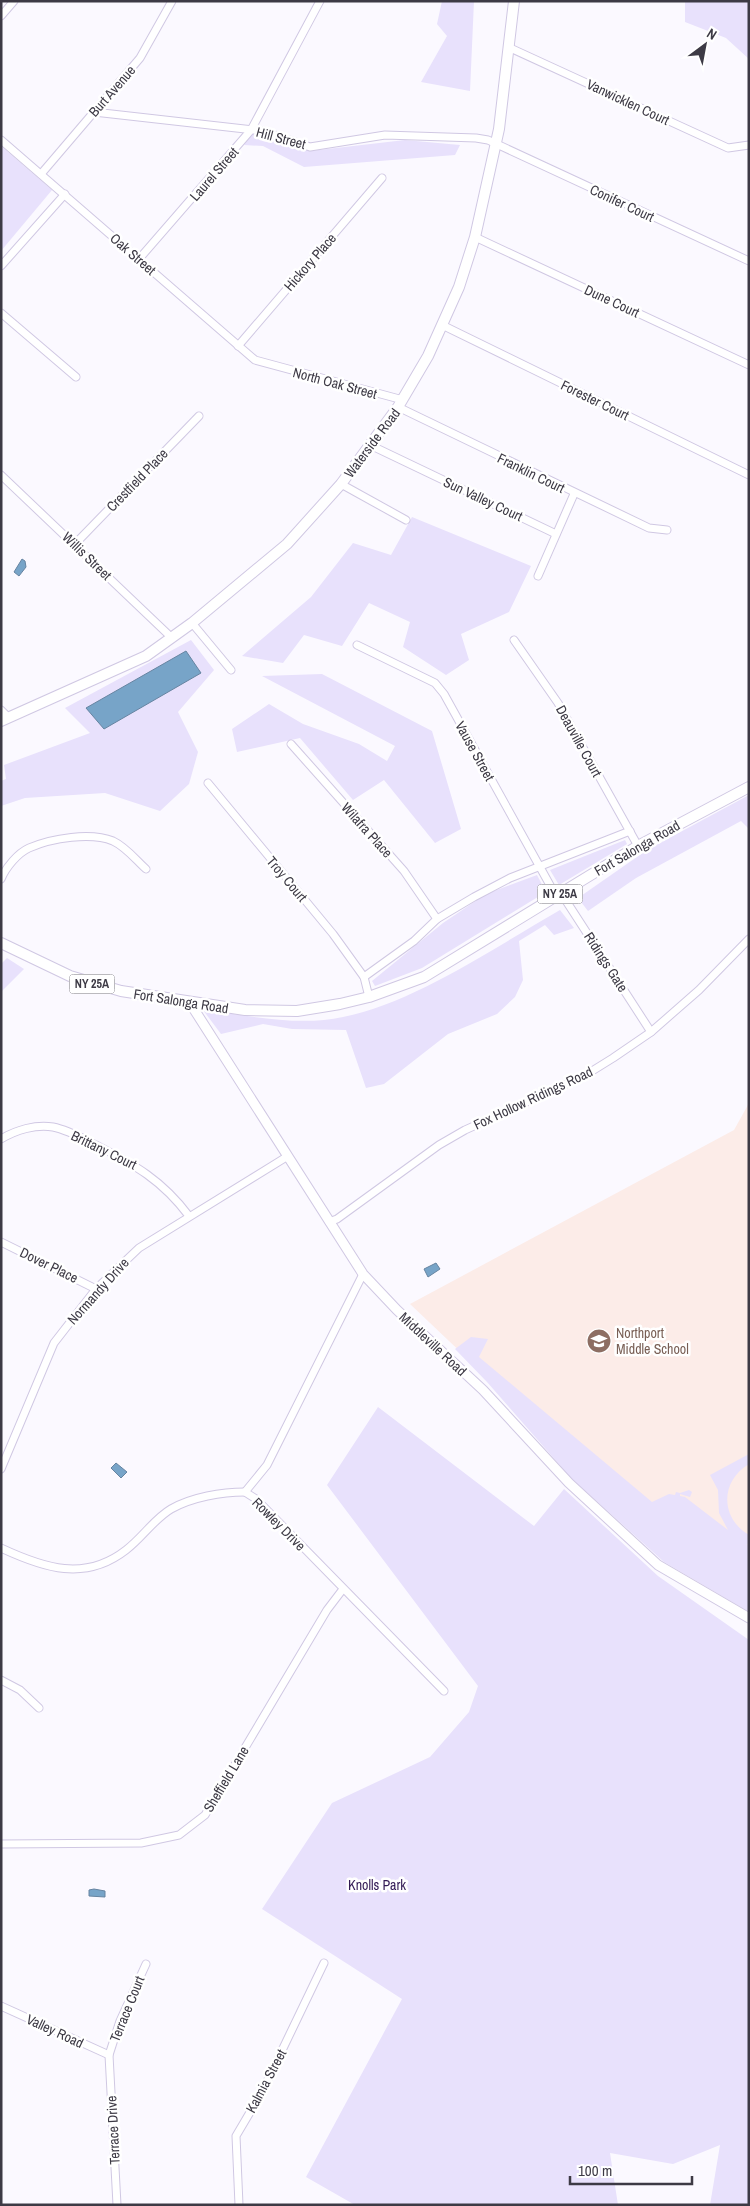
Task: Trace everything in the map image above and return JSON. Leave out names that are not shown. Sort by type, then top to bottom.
[{"type":"main road","name":"Waterside Road","points":[[4,716],[146,656],[192,623],[288,544],[341,484],[400,404],[428,356],[442,326],[459,287],[474,237],[496,143],[514,1]]},
{"type":"main road","name":"Fort Salonga Road","points":[[1,943],[70,976],[92,984],[190,1003],[245,1010],[297,1011],[369,997],[424,976],[638,846],[749,787]]},
{"type":"street","points":[[1,16],[14,1]]},
{"type":"street","name":"Burt Avenue","points":[[41,174],[140,58],[172,1]]},
{"type":"street","name":"Laurel Street","points":[[139,258],[251,130],[320,1]]},
{"type":"street","name":"Vanwicklen Court","points":[[508,47],[728,148],[749,145]]},
{"type":"street","name":"Hill Street","points":[[94,112],[263,131],[310,147],[385,135],[476,138],[496,143]]},
{"type":"street","name":"Oak Street","points":[[1,140],[238,346],[255,360],[267,365]]},
{"type":"street","name":"Conifer Court","points":[[496,143],[749,261]]},
{"type":"street","name":"Hickory Place","points":[[238,346],[382,178]]},
{"type":"street","points":[[1,266],[65,194]]},
{"type":"street","name":"Dune Court","points":[[474,237],[749,365]]},
{"type":"street","points":[[1,313],[76,378]]},
{"type":"street","name":"Forester Court","points":[[442,326],[749,475]]},
{"type":"street","name":"North Oak Street","points":[[267,365],[400,404]]},
{"type":"street","name":"Franklin Court","points":[[400,404],[574,494],[649,528],[667,530]]},
{"type":"street","name":"Crestfield Place","points":[[75,544],[199,416]]},
{"type":"street","name":"Sun Valley Court","points":[[370,445],[556,534]]},
{"type":"street","name":"Willis Street","points":[[1,475],[172,638]]},
{"type":"street","points":[[341,484],[406,520]]},
{"type":"street","points":[[538,576],[574,494]]},
{"type":"street","points":[[192,623],[231,670]]},
{"type":"street","name":"Deauville Court","points":[[514,640],[558,703],[638,846]]},
{"type":"street","name":"Vause Street","points":[[357,645],[435,683],[444,694],[539,867],[558,894]]},
{"type":"street","name":"Wilafra Place","points":[[291,744],[404,871],[437,919]]},
{"type":"street","name":"Troy Court","points":[[208,783],[333,934],[364,977]]},
{"type":"street","name":"Fort Salonga Road","points":[[364,977],[414,941],[437,919],[510,878],[630,831]]},
{"type":"street","points":[[1,879],[13,861],[28,848],[46,842],[94,837],[113,841],[125,849],[146,869]]},
{"type":"street","name":"Ridings Gate","points":[[558,894],[651,1032]]},
{"type":"street","name":"Fox Hollow Ridings Road","points":[[329,1222],[337,1219],[439,1145],[472,1126],[584,1076],[651,1032],[699,990],[749,939]]},
{"type":"street","points":[[364,977],[369,997]]},
{"type":"street","name":"Middleville Road","points":[[190,1003],[362,1274],[397,1310],[483,1390],[569,1483],[658,1565],[749,1618]]},
{"type":"street","name":"Brittany Court","points":[[1,1139],[29,1128],[53,1127],[75,1135],[132,1163],[154,1177],[174,1195],[190,1216]]},
{"type":"street","name":"Normandy Drive","points":[[1,1469],[54,1343],[96,1289],[139,1248],[288,1156]]},
{"type":"street","name":"Dover Place","points":[[1,1242],[96,1289]]},
{"type":"street","name":"Rowley Drive","points":[[362,1274],[267,1465],[245,1492],[256,1499],[444,1691]]},
{"type":"street","points":[[1,1548],[58,1569],[73,1570],[92,1566],[126,1551],[157,1519],[172,1508],[205,1498],[245,1492]]},
{"type":"street","name":"Sheffield Lane","points":[[1,1844],[141,1843],[179,1834],[192,1826],[205,1815],[327,1610],[344,1589]]},
{"type":"street","points":[[1,1680],[20,1690],[40,1708]]},
{"type":"street","name":"Kalmia Street","points":[[239,2205],[236,2136],[262,2092],[324,1963]]},
{"type":"street","name":"Terrace Court","points":[[109,2055],[120,2021],[146,1964]]},
{"type":"street","name":"Valley Road","points":[[1,2006],[109,2055]]},
{"type":"street","name":"Terrace Drive","points":[[109,2055],[117,2205]]},
{"type":"shaded area","name":"Northport Middle School","points":[[749,1103],[749,1604],[488,1378],[410,1304],[734,1130]]},
{"type":"green space","points":[[442,1],[474,1],[470,91],[421,82],[447,36],[437,24]]},
{"type":"green space","points":[[685,1],[749,1],[749,59],[726,38],[685,22]]},
{"type":"green space","points":[[251,133],[268,136],[310,151],[405,140],[460,145],[455,155],[304,167],[263,146],[244,145]]},
{"type":"green space","points":[[1,146],[52,190],[1,251]]},
{"type":"green space","points":[[412,517],[531,566],[509,612],[461,634],[469,660],[446,675],[403,647],[410,622],[369,603],[342,646],[304,635],[283,663],[242,656],[311,597],[353,543],[391,555]]},
{"type":"green space","points":[[191,640],[214,670],[178,712],[198,752],[189,784],[160,811],[105,793],[25,798],[1,806],[1,781],[6,779],[4,765],[90,733],[65,708]]},
{"type":"green space","points":[[322,674],[432,731],[461,829],[435,843],[384,780],[353,800],[300,738],[237,752],[232,729],[269,704],[303,724],[359,744],[387,761],[395,746],[262,676]]},
{"type":"green space","points":[[749,795],[749,829],[741,821],[636,878],[588,911],[578,898],[647,850]]},
{"type":"green space","points":[[625,840],[627,844],[559,885],[550,870]]},
{"type":"green space","points":[[537,875],[546,892],[422,968],[375,986],[372,981],[443,923],[486,894]]},
{"type":"green space","points":[[560,910],[574,928],[554,935],[545,925],[519,941],[523,980],[515,997],[497,1014],[448,1034],[384,1084],[366,1088],[346,1030],[292,1029],[263,1024],[221,1034],[203,1010],[273,1019],[308,1021],[343,1017],[370,1010],[398,999],[454,972]]},
{"type":"green space","points":[[7,958],[24,969],[1,992],[1,964]]},
{"type":"green space","points":[[471,1337],[488,1339],[479,1357],[652,1502],[669,1494],[675,1495],[676,1492],[680,1493],[689,1490],[692,1492],[690,1497],[680,1494],[680,1496],[685,1497],[728,1530],[719,1513],[718,1490],[710,1475],[749,1454],[749,1464],[739,1471],[733,1480],[727,1500],[733,1519],[739,1528],[749,1535],[749,1545],[746,1544],[749,1546],[749,1612],[664,1562],[571,1478],[487,1382],[455,1349]]},
{"type":"green space","name":"Knolls Park","points":[[378,1407],[534,1526],[564,1489],[658,1576],[749,1640],[749,2205],[710,2205],[720,2145],[673,2164],[610,2153],[618,2205],[355,2205],[306,2177],[402,1999],[262,1909],[332,1803],[430,1757],[469,1712],[478,1686],[327,1485]]},
{"type":"water","points":[[22,559],[25,561],[26,567],[19,576],[14,572]]},
{"type":"water","points":[[186,651],[201,673],[104,729],[86,708]]},
{"type":"water","points":[[436,1263],[440,1269],[428,1277],[424,1269]]},
{"type":"water","points":[[116,1463],[127,1472],[121,1478],[111,1468]]},
{"type":"water","points":[[89,1890],[105,1891],[105,1897],[89,1896]]},
{"type":"place","name":"Northport Middle School","points":[[599,1341]]}]
